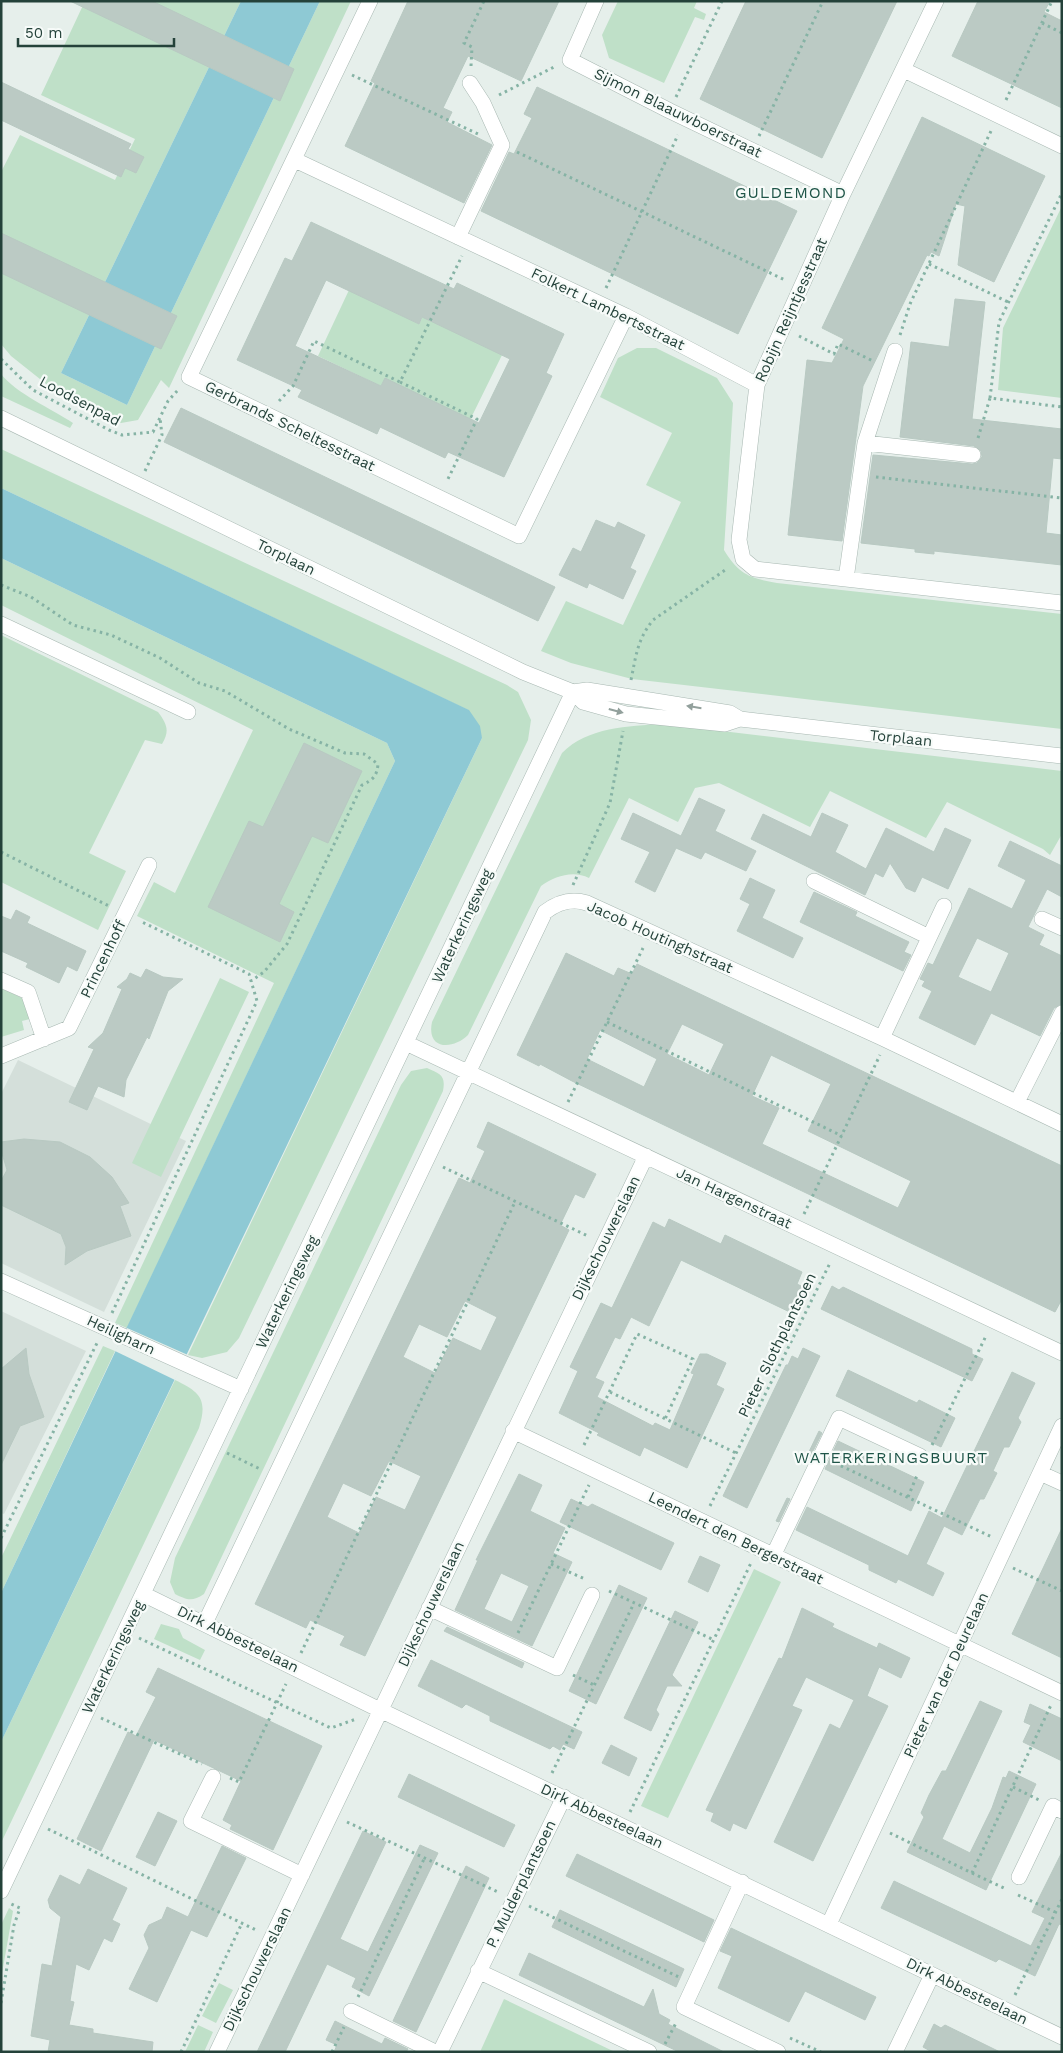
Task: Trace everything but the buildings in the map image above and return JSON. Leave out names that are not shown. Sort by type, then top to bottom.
[{"type":"street","name":"Gerbrands Scheltesstraat","points":[[370,1],[189,377],[519,536],[626,316]]},
{"type":"street","points":[[570,60],[596,1]]},
{"type":"street","name":"Robijn Reijntjesstraat","points":[[936,1],[843,194],[757,385],[739,540],[743,559],[755,569],[1062,603]]},
{"type":"street","name":"Sijmon Blaauwboerstraat","points":[[570,60],[670,111],[843,194]]},
{"type":"street","points":[[904,70],[1062,146]]},
{"type":"street","points":[[463,239],[502,145],[483,103],[470,83]]},
{"type":"street","name":"Folkert Lambertsstraat","points":[[295,160],[626,316],[757,385]]},
{"type":"street","points":[[846,579],[865,443],[896,351]]},
{"type":"street","name":"Torplaan","points":[[1,418],[523,672],[572,692],[587,690],[730,713],[740,720],[1062,756]]},
{"type":"street","points":[[865,443],[973,455]]},
{"type":"street","points":[[1,624],[188,712]]},
{"type":"street","name":"Waterkeringsweg","points":[[4,1897],[34,1822],[572,692]]},
{"type":"street","name":"Princenhoff","points":[[1,1056],[70,1028],[149,866]]},
{"type":"street","points":[[814,881],[929,937]]},
{"type":"street","name":"Jacob Houtinghstraat","points":[[468,1073],[545,912],[554,905],[577,900],[882,1038],[1062,1124]]},
{"type":"street","points":[[882,1038],[944,906]]},
{"type":"street","points":[[1042,919],[1062,928]]},
{"type":"street","points":[[1,980],[28,992],[44,1040]]},
{"type":"street","points":[[1018,1102],[1062,1013]]},
{"type":"street","name":"Jan Hargenstraat","points":[[406,1043],[1062,1353]]},
{"type":"street","points":[[205,1623],[468,1073]]},
{"type":"street","name":"Dijkschouwerslaan","points":[[217,2052],[646,1156]]},
{"type":"street","name":"Heiligharn","points":[[1,1281],[241,1389]]},
{"type":"street","points":[[773,1556],[839,1418],[920,1456]]},
{"type":"street","name":"Pieter van der Deurelaan","points":[[829,1924],[1062,1426]]},
{"type":"street","name":"Leendert den Bergerstraat","points":[[513,1431],[1060,1692]]},
{"type":"street","points":[[1040,1473],[1062,1483]]},
{"type":"street","points":[[429,1608],[557,1668],[594,1590]]},
{"type":"street","name":"Dirk Abbesteelaan","points":[[143,1594],[380,1710],[1062,2037]]},
{"type":"street","points":[[213,1777],[192,1821],[302,1875]]},
{"type":"street","name":"P. Mulderplantsoen","points":[[440,2052],[564,1797]]},
{"type":"street","points":[[1019,1877],[1057,1808]]},
{"type":"street","points":[[742,1882],[684,2007],[778,2052]]},
{"type":"street","points":[[478,1971],[649,2052]]},
{"type":"street","points":[[895,2052],[932,1975]]},
{"type":"street","points":[[351,2012],[435,2052]]},
{"type":"path","points":[[470,83],[472,47],[464,43],[484,1]]},
{"type":"path","points":[[670,111],[722,1]]},
{"type":"path","points":[[752,150],[823,1]]},
{"type":"path","points":[[896,351],[910,304],[1052,1]]},
{"type":"path","points":[[1042,23],[1062,33]]},
{"type":"path","points":[[483,103],[570,60]]},
{"type":"path","points":[[338,68],[800,288]]},
{"type":"path","points":[[599,303],[686,118]]},
{"type":"path","points":[[973,455],[990,398],[999,322],[1062,193]]},
{"type":"path","points":[[400,382],[463,239]]},
{"type":"path","points":[[929,264],[1008,302]]},
{"type":"path","points":[[782,328],[834,354],[838,344],[890,368]]},
{"type":"path","points":[[271,416],[280,398],[293,386],[314,341],[476,419],[439,498]]},
{"type":"path","name":"Loodsenpad","points":[[1,359],[32,390],[122,435],[153,432],[168,401],[189,377]]},
{"type":"path","points":[[990,398],[1062,407]]},
{"type":"path","points":[[139,485],[162,434],[160,417]]},
{"type":"path","points":[[861,475],[1062,498]]},
{"type":"path","points":[[1,585],[31,597],[73,625],[111,634],[160,658],[199,684],[224,691],[289,729],[345,753],[364,754],[378,764],[377,775],[371,781],[362,785],[287,944],[264,972],[251,981]]},
{"type":"path","points":[[1,852],[249,974],[257,1001],[104,1328],[1,1538]]},
{"type":"path","points":[[561,1116],[651,932]]},
{"type":"path","points":[[607,1022],[842,1136]]},
{"type":"path","points":[[797,1228],[879,1060],[882,1038]]},
{"type":"path","points":[[426,1159],[603,1244]]},
{"type":"path","points":[[239,1782],[515,1202]]},
{"type":"path","name":"Pieter Slothplantsoen","points":[[702,1522],[838,1247]]},
{"type":"path","points":[[908,1497],[918,1475],[920,1456],[931,1448],[994,1321]]},
{"type":"path","points":[[576,1461],[637,1334],[693,1359],[665,1419]]},
{"type":"path","points":[[610,1392],[736,1453]]},
{"type":"path","points":[[213,1447],[276,1476]]},
{"type":"path","points":[[821,1456],[1007,1544]]},
{"type":"path","points":[[512,1647],[596,1471]]},
{"type":"path","points":[[624,1826],[758,1549]]},
{"type":"path","points":[[999,1561],[1062,1591]]},
{"type":"path","points":[[551,1564],[594,1590],[634,1603],[714,1640]]},
{"type":"path","points":[[545,1788],[634,1603]]},
{"type":"path","points":[[125,1632],[331,1728],[380,1710]]},
{"type":"path","points":[[557,1668],[594,1685]]},
{"type":"path","points":[[875,1826],[972,1873],[1060,1692]]},
{"type":"path","points":[[87,1711],[198,1762]]},
{"type":"path","points":[[1013,1787],[1057,1808]]},
{"type":"path","points":[[34,1822],[272,1938]]},
{"type":"path","points":[[332,2052],[425,1858]]},
{"type":"path","points":[[1,2003],[14,1925],[20,1908],[4,1897]]},
{"type":"path","points":[[1007,2011],[1062,1899]]},
{"type":"path","points":[[181,2052],[242,1923]]},
{"type":"path","points":[[662,2052],[684,2007]]},
{"type":"path","points":[[786,2036],[821,2052]]},
{"type":"shaded area","points":[[18,1060],[186,1141],[104,1312],[1,1263],[1,1094]]},
{"type":"shaded area","points":[[1,1311],[86,1351],[4,1514],[1,1513]]},
{"type":"green space","points":[[85,1],[241,1],[61,373],[127,405],[320,1],[351,1],[169,388],[161,380],[138,420],[121,423],[50,387],[11,356],[1,344],[1,172],[20,135],[115,180],[135,139],[41,95]]},
{"type":"green space","points":[[618,1],[697,1],[694,8],[706,14],[704,20],[695,17],[664,83],[609,58],[602,35]]},
{"type":"green space","points":[[1062,206],[1062,398],[998,390],[1003,328]]},
{"type":"green space","points":[[349,290],[419,324],[425,312],[502,355],[470,420],[385,379],[381,386],[318,356]]},
{"type":"green space","points":[[637,348],[656,348],[717,378],[733,403],[724,550],[740,570],[752,577],[777,583],[1062,614],[1062,729],[632,679],[571,663],[541,651],[566,601],[623,625],[681,502],[646,485],[672,433],[600,397],[618,358]]},
{"type":"green space","points":[[1,374],[25,395],[73,423],[70,428],[1,396]]},
{"type":"green space","points":[[1,449],[507,685],[518,692],[531,720],[528,740],[239,1338],[227,1352],[202,1358],[188,1355],[482,738],[468,710],[1,488]]},
{"type":"green space","points":[[1,558],[387,743],[395,761],[127,1328],[115,1323],[274,983],[137,916],[154,882],[175,893],[253,730],[1,605]]},
{"type":"green space","points":[[1,635],[158,712],[164,720],[167,731],[162,744],[145,740],[89,853],[126,871],[98,930],[1,882]]},
{"type":"green space","points":[[663,724],[1062,771],[1062,834],[1050,855],[1043,849],[947,802],[926,838],[830,791],[810,827],[719,783],[695,788],[678,822],[629,798],[589,878],[577,874],[564,875],[552,879],[541,886],[468,1035],[462,1040],[448,1045],[442,1045],[437,1042],[433,1038],[431,1031],[432,1022],[562,753],[572,744],[596,733],[623,727]]},
{"type":"green space","points":[[220,978],[249,992],[161,1177],[132,1163]]},
{"type":"green space","points":[[1,988],[24,999],[30,1019],[22,1021],[24,1030],[1,1037]]},
{"type":"green space","points":[[427,1068],[443,1078],[443,1091],[204,1594],[193,1599],[179,1596],[175,1594],[170,1582],[175,1558],[401,1085],[411,1071]]},
{"type":"green space","points":[[103,1346],[115,1351],[1,1593],[1,1558]]},
{"type":"green space","points":[[175,1380],[191,1388],[200,1398],[203,1410],[199,1428],[1,1843],[1,1742]]},
{"type":"green space","points":[[754,1569],[781,1582],[668,1818],[641,1806]]},
{"type":"green space","points":[[161,1624],[179,1629],[183,1638],[205,1650],[200,1660],[154,1639]]},
{"type":"green space","points":[[9,1908],[13,1911],[1,1979],[1,1925]]},
{"type":"green space","points":[[219,1983],[233,1990],[216,2023],[202,2016]]},
{"type":"green space","points":[[504,1999],[615,2052],[480,2052]]},
{"type":"green space","points":[[198,2025],[213,2032],[204,2052],[185,2052]]},
{"type":"water","points":[[241,1],[320,1],[127,405],[61,373]]},
{"type":"water","points":[[1,488],[469,710],[480,726],[482,738],[1,1742],[1,1593],[395,761],[387,743],[1,558]]},
{"type":"pier","points":[[127,1328],[188,1355],[175,1380],[115,1351]]},
{"type":"district","name":"GULDEMOND","points":[[791,192]]},
{"type":"district","name":"WATERKERINGSBUURT","points":[[891,1457]]}]
